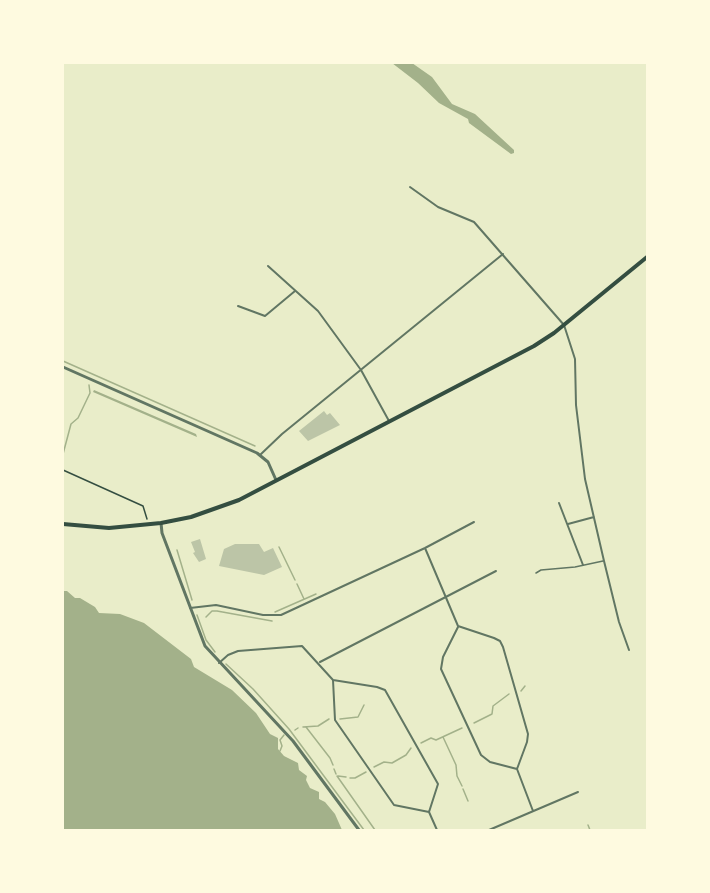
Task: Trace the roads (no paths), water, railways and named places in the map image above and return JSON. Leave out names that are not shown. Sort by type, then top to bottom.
[{"type":"main road","points":[[63,524],[109,528],[161,523],[191,517],[239,500],[534,346],[564,325],[647,257]]},
{"type":"street","points":[[410,187],[438,207],[474,222],[564,325],[575,358],[578,421],[585,479],[604,561],[629,650]]},
{"type":"street","points":[[260,455],[503,254]]},
{"type":"street","points":[[268,266],[318,311],[361,370],[389,421]]},
{"type":"street","points":[[238,306],[265,316],[295,291]]},
{"type":"street","points":[[63,367],[260,455],[268,462],[276,480]]},
{"type":"street","points":[[559,503],[583,565]]},
{"type":"street","points":[[568,524],[594,517]]},
{"type":"street","points":[[190,608],[216,605],[269,616],[280,615],[425,548],[474,522]]},
{"type":"street","points":[[161,523],[162,533],[201,639],[209,652],[293,741],[359,830]]},
{"type":"street","points":[[425,548],[458,626],[443,657],[441,669],[481,755],[490,762],[517,769]]},
{"type":"street","points":[[319,663],[496,571]]},
{"type":"street","points":[[458,626],[494,638],[500,641],[503,648],[528,734],[517,769],[533,811]]},
{"type":"street","points":[[219,663],[238,651],[294,645],[306,648],[333,680],[335,720],[394,805],[429,812]]},
{"type":"street","points":[[333,680],[377,687],[388,694],[438,784],[429,812],[437,830]]},
{"type":"street","points":[[489,830],[579,792]]},
{"type":"lane","points":[[536,573],[541,570],[604,561]]},
{"type":"waterway","points":[[63,361],[255,446]]},
{"type":"waterway","points":[[63,454],[71,424],[78,418],[90,393],[89,385]]},
{"type":"waterway","points":[[279,547],[295,580]]},
{"type":"waterway","points":[[177,550],[192,600]]},
{"type":"waterway","points":[[297,584],[304,599]]},
{"type":"waterway","points":[[275,612],[316,594]]},
{"type":"waterway","points":[[206,617],[212,611],[217,611],[272,621]]},
{"type":"waterway","points":[[197,615],[206,640],[215,652]]},
{"type":"waterway","points":[[226,664],[253,689],[289,729],[364,830]]},
{"type":"waterway","points":[[521,691],[525,686]]},
{"type":"waterway","points":[[474,723],[492,714],[493,706],[509,694]]},
{"type":"waterway","points":[[340,719],[358,717],[364,705]]},
{"type":"waterway","points":[[303,727],[318,726],[329,719]]},
{"type":"waterway","points":[[306,727],[333,765]]},
{"type":"waterway","points":[[421,743],[431,738],[436,740],[462,728]]},
{"type":"waterway","points":[[280,751],[282,746],[280,740],[284,735]]},
{"type":"waterway","points":[[443,737],[456,765],[457,776],[462,786]]},
{"type":"waterway","points":[[374,767],[384,762],[392,763],[406,755],[411,748]]},
{"type":"waterway","points":[[334,769],[336,774]]},
{"type":"waterway","points":[[350,778],[366,772]]},
{"type":"waterway","points":[[337,776],[375,830]]},
{"type":"waterway","points":[[338,776],[346,777]]},
{"type":"waterway","points":[[463,789],[468,801]]},
{"type":"waterway","points":[[588,825],[590,830]]}]
